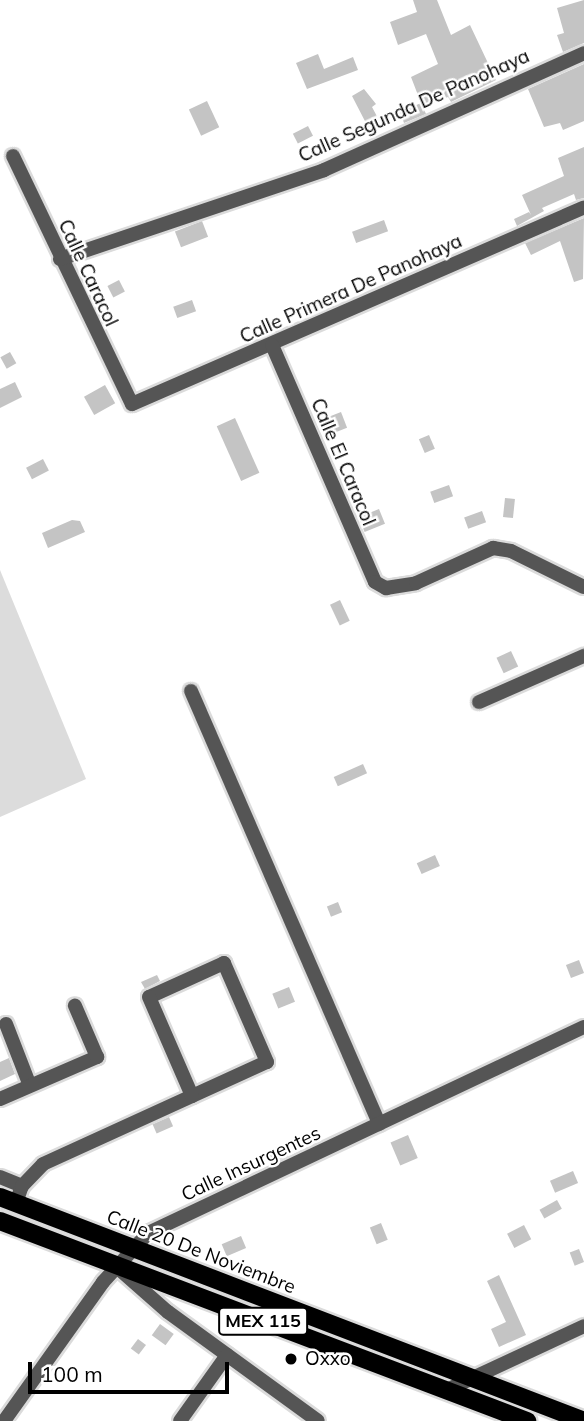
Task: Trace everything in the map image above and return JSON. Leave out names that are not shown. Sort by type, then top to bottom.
[{"type":"main road","name":"Calle 20 De Noviembre","points":[[13,1195],[131,1248],[584,1421]]},
{"type":"main road","name":"MEX 115","points":[[0,1221],[527,1421]]},
{"type":"street","name":"Calle Segunda De Panohaya","points":[[60,259],[324,170],[584,53]]},
{"type":"street","name":"Calle Caracol","points":[[13,156],[60,259],[132,404]]},
{"type":"street","name":"Calle Primera De Panohaya","points":[[132,404],[584,207]]},
{"type":"street","name":"Calle El Caracol","points":[[272,345],[367,568],[386,588],[416,583],[492,548],[511,551],[584,587]]},
{"type":"street","points":[[479,702],[584,656]]},
{"type":"street","points":[[191,691],[379,1124]]},
{"type":"street","points":[[0,1177],[13,1195],[43,1164],[267,1062],[224,964],[149,997],[192,1096]]},
{"type":"street","points":[[0,1099],[97,1057],[75,1006]]},
{"type":"street","points":[[6,1024],[30,1086]]},
{"type":"street","name":"Calle Insurgentes","points":[[4,1421],[116,1266],[148,1233],[584,1027]]},
{"type":"street","points":[[116,1266],[227,1355],[318,1421]]},
{"type":"street","points":[[447,1390],[584,1326]]},
{"type":"street","points":[[180,1421],[227,1355]]},
{"type":"shaded area","points":[[0,570],[86,779],[0,817]]},
{"type":"building","points":[[413,0],[437,0],[451,35],[470,25],[496,80],[451,102],[448,97],[423,107],[426,114],[404,123],[400,112],[421,103],[411,77],[438,64],[426,34],[398,45],[390,22],[417,12]]},
{"type":"building","points":[[584,0],[584,43],[563,52],[557,35],[564,33],[557,8]]},
{"type":"building","points":[[318,54],[324,69],[353,57],[358,70],[307,89],[296,63]]},
{"type":"building","points":[[584,64],[584,121],[563,130],[560,123],[544,127],[528,89]]},
{"type":"building","points":[[364,89],[376,104],[372,107],[380,122],[368,127],[352,96]]},
{"type":"building","points":[[207,101],[219,127],[201,136],[189,109]]},
{"type":"building","points":[[308,126],[313,136],[298,144],[293,134]]},
{"type":"building","points":[[584,147],[584,198],[576,200],[574,194],[542,208],[544,211],[517,226],[514,219],[529,212],[531,215],[522,195],[564,176],[558,158]]},
{"type":"building","points":[[584,218],[583,279],[574,282],[560,241],[531,255],[525,243]]},
{"type":"building","points":[[384,220],[388,231],[356,243],[352,232]]},
{"type":"building","points":[[202,221],[208,237],[181,247],[175,231]]},
{"type":"building","points":[[119,280],[125,292],[113,297],[107,286]]},
{"type":"building","points":[[192,300],[196,311],[177,318],[173,307]]},
{"type":"building","points":[[10,352],[16,363],[7,369],[0,357]]},
{"type":"building","points":[[15,382],[22,397],[0,408],[0,389]]},
{"type":"building","points":[[105,385],[115,403],[94,415],[84,397]]},
{"type":"building","points":[[341,412],[347,428],[333,433],[327,417]]},
{"type":"building","points":[[235,418],[259,473],[241,481],[217,426]]},
{"type":"building","points":[[429,435],[435,449],[425,453],[419,439]]},
{"type":"building","points":[[43,459],[49,471],[32,479],[26,468]]},
{"type":"building","points":[[449,485],[453,496],[434,503],[430,492]]},
{"type":"building","points":[[505,498],[515,499],[513,518],[503,517]]},
{"type":"building","points":[[379,509],[385,524],[365,532],[359,517]]},
{"type":"building","points":[[482,511],[486,522],[468,529],[464,517]]},
{"type":"building","points":[[72,520],[80,521],[85,532],[48,548],[42,533]]},
{"type":"building","points":[[340,600],[350,621],[340,625],[330,605]]},
{"type":"building","points":[[511,651],[518,666],[504,673],[496,658]]},
{"type":"building","points":[[363,764],[367,773],[338,786],[334,777]]},
{"type":"building","points":[[435,855],[440,866],[422,874],[417,863]]},
{"type":"building","points":[[338,902],[342,912],[331,917],[327,906]]},
{"type":"building","points":[[579,960],[584,973],[571,978],[566,965]]},
{"type":"building","points":[[157,975],[160,981],[145,989],[141,982]]},
{"type":"building","points":[[289,987],[295,1002],[278,1009],[272,994]]},
{"type":"building","points":[[9,1058],[15,1074],[0,1081],[0,1062]]},
{"type":"building","points":[[169,1117],[173,1126],[157,1133],[153,1124]]},
{"type":"building","points":[[408,1135],[418,1158],[400,1165],[391,1142]]},
{"type":"building","points":[[286,1143],[291,1155],[272,1163],[267,1151]]},
{"type":"building","points":[[573,1171],[578,1183],[555,1193],[550,1181]]},
{"type":"building","points":[[557,1200],[562,1209],[544,1218],[540,1210]]},
{"type":"building","points":[[381,1223],[388,1240],[377,1244],[370,1227]]},
{"type":"building","points":[[524,1225],[531,1239],[514,1248],[507,1234]]},
{"type":"building","points":[[241,1236],[246,1248],[227,1256],[222,1244]]},
{"type":"building","points":[[579,1249],[584,1262],[575,1266],[570,1253]]},
{"type":"building","points":[[499,1275],[526,1335],[499,1347],[491,1329],[506,1322],[487,1281]]},
{"type":"building","points":[[160,1324],[174,1334],[166,1345],[152,1335]]},
{"type":"building","points":[[138,1339],[146,1345],[139,1355],[131,1349]]},
{"type":"place","name":"Oxxo","points":[[291,1359]]}]
